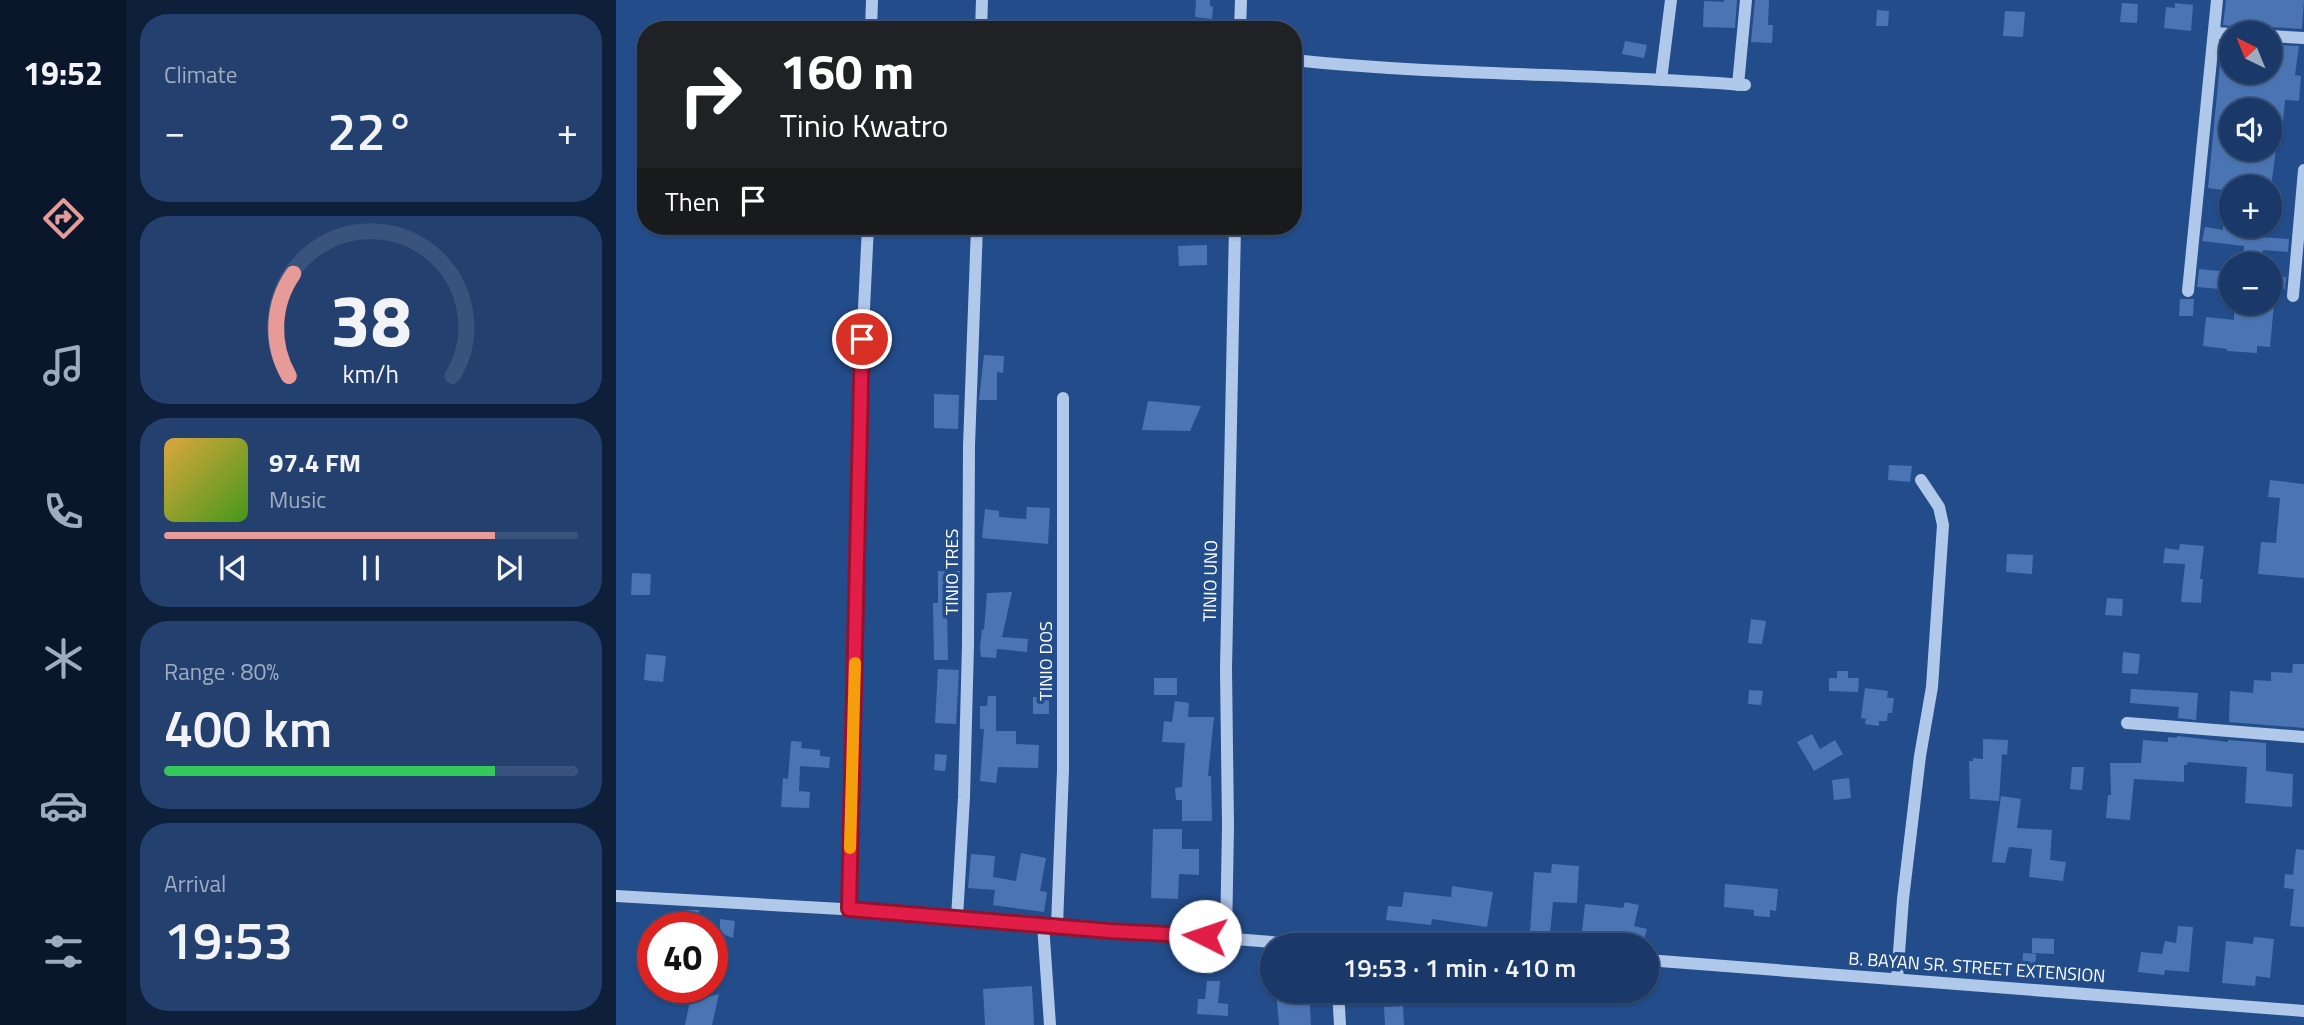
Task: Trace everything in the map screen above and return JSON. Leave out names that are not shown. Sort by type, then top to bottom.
[{"type":"street","points":[[872,0],[872,21]]},
{"type":"street","points":[[981,21],[982,0]]},
{"type":"street","points":[[1240,21],[1241,0]]},
{"type":"street","points":[[1661,80],[1671,0]]},
{"type":"street","points":[[1302,61],[1362,68],[1742,85],[1746,0]]},
{"type":"street","points":[[2188,290],[2217,0]]},
{"type":"street","points":[[2215,33],[2219,33]]},
{"type":"street","points":[[2282,37],[2304,38]]},
{"type":"street","points":[[2293,296],[2304,170]]},
{"type":"street","points":[[849,909],[860,391],[868,235]]},
{"type":"street","name":"TINIO TRES","points":[[957,918],[964,797],[969,446],[977,235]]},
{"type":"street","name":"TINIO UNO","points":[[1226,938],[1226,669],[1235,235]]},
{"type":"street","name":"TINIO DOS","points":[[1050,1025],[1050,924],[1063,770],[1063,398]]},
{"type":"street","points":[[1897,979],[1903,899],[1931,687],[1943,526],[1940,507],[1921,481]]},
{"type":"street","points":[[2127,723],[2304,737]]},
{"type":"street","points":[[616,896],[849,909],[1260,941]]},
{"type":"street","name":"B. BAYAN SR. STREET EXTENSION","points":[[1659,961],[2304,1011]]},
{"type":"street","points":[[1339,1003],[1340,1025]]},
{"type":"building","points":[[1196,0],[1210,0],[1210,6],[1213,7],[1212,19],[1195,17]]},
{"type":"building","points":[[1737,0],[1735,28],[1703,27],[1704,1]]},
{"type":"building","points":[[1755,0],[1769,0],[1768,25],[1773,25],[1772,43],[1751,42]]},
{"type":"building","points":[[2226,0],[2304,0],[2302,29],[2282,28],[2282,21],[2223,21]]},
{"type":"building","points":[[2122,3],[2138,4],[2137,23],[2120,22]]},
{"type":"building","points":[[2175,3],[2193,5],[2191,31],[2164,28],[2166,7],[2175,8]]},
{"type":"building","points":[[1877,10],[1889,11],[1888,26],[1876,26]]},
{"type":"building","points":[[2005,11],[2025,12],[2023,37],[2003,36]]},
{"type":"building","points":[[1625,41],[1647,45],[1644,58],[1622,54]]},
{"type":"building","points":[[2282,45],[2299,46],[2295,75],[2301,76],[2299,101],[2285,100],[2282,132],[2282,98],[2219,98],[2219,161],[2274,161],[2273,175],[2219,175],[2219,189],[2208,188],[2219,73],[2219,84],[2282,84]]},
{"type":"building","points":[[2205,227],[2219,229],[2219,238],[2289,239],[2288,252],[2243,252],[2244,246],[2202,241]]},
{"type":"building","points":[[1207,245],[1207,265],[1179,266],[1178,246]]},
{"type":"building","points":[[2199,269],[2219,271],[2219,289],[2197,287]]},
{"type":"building","points":[[2282,276],[2286,277],[2285,289],[2282,289]]},
{"type":"building","points":[[2180,299],[2194,299],[2193,316],[2179,316]]},
{"type":"building","points":[[2234,315],[2273,315],[2270,347],[2257,346],[2257,353],[2203,346],[2206,317],[2234,320]]},
{"type":"building","points":[[984,355],[1004,356],[1003,373],[997,372],[997,400],[979,400]]},
{"type":"building","points":[[934,394],[959,395],[958,429],[934,428]]},
{"type":"building","points":[[1148,401],[1201,406],[1190,431],[1142,430]]},
{"type":"building","points":[[1889,465],[1912,466],[1910,482],[1888,480]]},
{"type":"building","points":[[2270,480],[2304,484],[2304,578],[2258,574],[2261,542],[2276,543],[2280,498],[2268,497]]},
{"type":"building","points":[[1027,507],[1050,508],[1048,544],[982,538],[985,509],[999,511],[999,517],[1026,519]]},
{"type":"building","points":[[2180,544],[2204,546],[2200,579],[2203,579],[2201,603],[2181,602],[2185,564],[2163,563],[2165,548],[2179,550]]},
{"type":"building","points":[[2007,554],[2033,555],[2032,574],[2006,572]]},
{"type":"building","points":[[938,571],[960,571],[959,600],[955,611],[947,610],[948,660],[934,660],[933,603],[938,603]]},
{"type":"building","points":[[632,573],[651,574],[650,595],[631,595]]},
{"type":"building","points":[[1012,592],[1002,637],[1028,639],[1027,652],[997,649],[996,658],[981,657],[987,593]]},
{"type":"building","points":[[2107,598],[2123,599],[2122,616],[2105,615]]},
{"type":"building","points":[[1751,619],[1766,621],[1762,644],[1748,643]]},
{"type":"building","points":[[2123,652],[2140,654],[2138,674],[2122,673]]},
{"type":"building","points":[[646,654],[666,656],[663,682],[644,680]]},
{"type":"building","points":[[2293,664],[2304,664],[2304,728],[2229,722],[2230,691],[2253,693],[2254,680],[2271,681],[2271,672],[2292,673]]},
{"type":"building","points":[[938,669],[959,670],[956,724],[935,723]]},
{"type":"building","points":[[1837,671],[1848,671],[1848,678],[1859,678],[1858,692],[1829,691],[1829,678],[1837,678]]},
{"type":"building","points":[[1154,678],[1177,678],[1177,695],[1154,695]]},
{"type":"building","points":[[1865,688],[1888,691],[1887,698],[1894,698],[1892,713],[1888,713],[1887,721],[1879,721],[1879,726],[1865,724],[1866,719],[1861,718]]},
{"type":"building","points":[[2131,689],[2198,693],[2196,720],[2178,718],[2179,707],[2130,703]]},
{"type":"building","points":[[1749,690],[1763,691],[1761,705],[1748,704]]},
{"type":"building","points":[[988,696],[996,696],[996,731],[1016,731],[1016,744],[1039,745],[1038,768],[998,767],[996,783],[980,781],[984,729],[980,729],[980,706],[987,706]]},
{"type":"building","points":[[1033,697],[1049,697],[1049,714],[1033,714]]},
{"type":"building","points":[[1175,701],[1189,703],[1188,717],[1214,717],[1208,776],[1211,776],[1212,821],[1182,821],[1182,800],[1176,800],[1175,788],[1182,787],[1185,743],[1162,742],[1164,721],[1172,722]]},
{"type":"building","points":[[1812,734],[1820,749],[1835,740],[1843,754],[1814,771],[1797,742]]},
{"type":"building","points":[[2168,737],[2266,743],[2266,771],[2293,774],[2292,807],[2245,803],[2247,767],[2188,762],[2184,765],[2184,782],[2134,779],[2130,820],[2106,818],[2108,795],[2111,795],[2110,763],[2141,763],[2143,740],[2168,742]]},
{"type":"building","points":[[1983,739],[2008,740],[2007,755],[2002,754],[1999,801],[1970,799],[1969,761],[1973,761],[1973,758],[1983,759]]},
{"type":"building","points":[[791,741],[802,742],[801,748],[820,750],[820,756],[830,757],[829,768],[800,766],[799,791],[810,792],[809,808],[781,807],[783,778],[788,779]]},
{"type":"building","points":[[935,754],[947,755],[945,771],[934,770]]},
{"type":"building","points":[[2072,767],[2084,767],[2082,790],[2070,789]]},
{"type":"building","points":[[1849,778],[1851,798],[1834,800],[1832,780]]},
{"type":"building","points":[[2001,796],[2021,799],[2017,828],[2052,830],[2050,860],[2066,862],[2063,881],[2029,877],[2032,849],[2009,847],[2005,863],[1992,862]]},
{"type":"building","points":[[1153,829],[1182,829],[1182,849],[1199,849],[1199,875],[1179,874],[1178,899],[1151,898]]},
{"type":"building","points":[[2296,849],[2304,850],[2304,927],[2290,926],[2294,889],[2284,888],[2285,874],[2293,875]]},
{"type":"building","points":[[1021,853],[1046,858],[1040,891],[1047,892],[1044,912],[993,905],[995,890],[968,888],[971,854],[995,856],[993,877],[1016,881]]},
{"type":"building","points":[[1552,864],[1579,866],[1577,903],[1553,902],[1550,933],[1530,933],[1534,872],[1551,873]]},
{"type":"building","points":[[1725,884],[1778,889],[1776,911],[1770,910],[1770,917],[1754,916],[1754,910],[1724,907]]},
{"type":"building","points":[[1452,886],[1493,892],[1487,927],[1432,919],[1431,925],[1386,920],[1388,906],[1402,907],[1404,892],[1451,897]]},
{"type":"building","points":[[1625,902],[1639,905],[1634,926],[1647,929],[1646,933],[1582,933],[1585,904],[1623,908]]},
{"type":"building","points":[[728,920],[735,921],[733,938],[728,936]]},
{"type":"building","points":[[2178,926],[2193,927],[2189,972],[2165,970],[2164,975],[2138,972],[2141,952],[2162,954],[2165,941],[2176,943]]},
{"type":"building","points":[[2254,937],[2274,939],[2270,978],[2256,976],[2255,986],[2222,983],[2226,941],[2253,944]]},
{"type":"building","points":[[2032,938],[2054,939],[2054,954],[2032,953]]},
{"type":"building","points":[[2023,953],[2036,954],[2035,974],[2022,974]]},
{"type":"building","points":[[1197,955],[1216,957],[1213,974],[1195,972]]},
{"type":"building","points":[[1207,981],[1220,981],[1218,1003],[1228,1004],[1228,1016],[1197,1014],[1198,999],[1205,999]]},
{"type":"building","points":[[1032,986],[1034,1025],[985,1025],[983,989]]},
{"type":"building","points":[[690,1003],[717,1003],[712,1025],[685,1025]]},
{"type":"building","points":[[1277,1003],[1310,1003],[1311,1025],[1279,1025]]},
{"type":"building","points":[[1403,1006],[1404,1025],[1385,1025],[1384,1007]]},
{"type":"slow traffic","points":[[850,848],[855,663]]},
{"type":"route","points":[[862,339],[849,909],[1110,931],[1205,936]]}]
